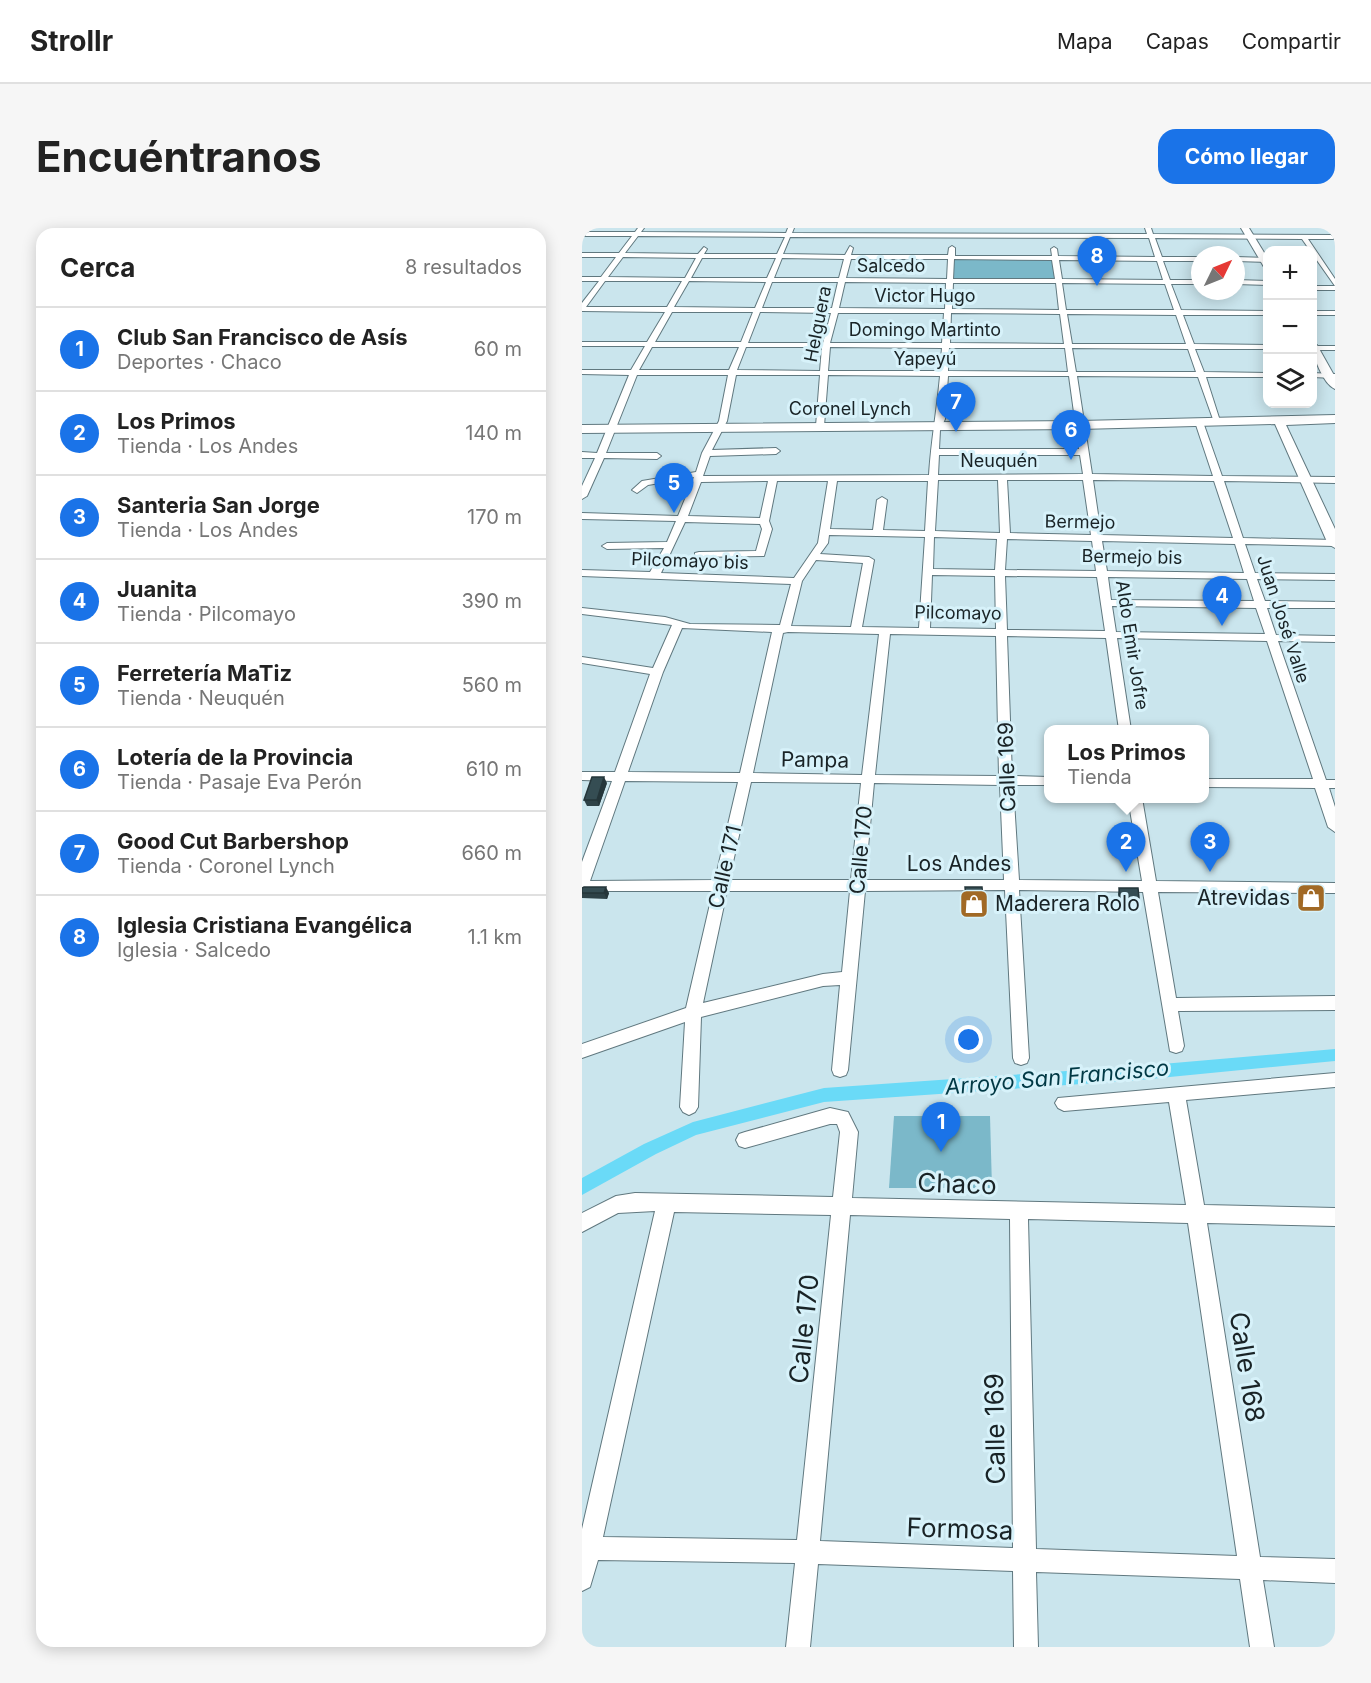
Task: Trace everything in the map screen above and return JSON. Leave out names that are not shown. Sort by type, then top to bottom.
[{"type":"main road","name":"Coronel Lynch","points":[[582,429],[1080,425],[1335,419]]},
{"type":"main road","points":[[1282,420],[1280,426],[1335,526]]},
{"type":"main road","points":[[1309,479],[1335,543]]},
{"type":"street","points":[[1148,228],[1218,422]]},
{"type":"street","points":[[1245,228],[1263,257]]},
{"type":"street","points":[[582,309],[639,231]]},
{"type":"street","points":[[582,234],[639,231],[1051,232],[1150,236],[1335,237]]},
{"type":"street","points":[[582,496],[634,372],[714,231]]},
{"type":"street","points":[[653,577],[671,545],[706,453],[723,421],[732,373],[790,231]]},
{"type":"street","name":"Helguera","points":[[820,426],[826,345],[854,232]]},
{"type":"street","points":[[924,630],[933,477],[938,426],[941,419],[953,232]]},
{"type":"street","name":"Aldo Emir Jofre","points":[[1051,232],[1124,725]]},
{"type":"street","points":[[1304,237],[1308,246]]},
{"type":"street","points":[[582,255],[1191,259]]},
{"type":"street","points":[[1245,260],[1263,262]]},
{"type":"street","points":[[1317,260],[1327,260]]},
{"type":"street","points":[[1317,263],[1335,286]]},
{"type":"street","name":"Salcedo","points":[[582,279],[1191,282]]},
{"type":"street","points":[[1245,282],[1263,283]]},
{"type":"street","points":[[1317,288],[1335,286]]},
{"type":"street","name":"Victor Hugo","points":[[582,309],[1263,313]]},
{"type":"street","points":[[1317,313],[1335,313]]},
{"type":"street","name":"Domingo Martinto","points":[[582,344],[1263,347]]},
{"type":"street","points":[[1317,347],[1335,348]]},
{"type":"street","points":[[1317,353],[1332,376],[1335,386]]},
{"type":"street","name":"Yapeyú","points":[[582,372],[1263,375]]},
{"type":"street","points":[[1317,375],[1332,376]]},
{"type":"street","name":"Juan José Valle","points":[[1199,422],[1335,827]]},
{"type":"street","points":[[706,453],[776,451]]},
{"type":"street","points":[[936,452],[1082,452]]},
{"type":"street","points":[[582,455],[657,456]]},
{"type":"street","name":"Neuquén","points":[[637,490],[645,483],[698,477],[1087,477],[1335,480]]},
{"type":"street","name":"Calle 169","points":[[1002,477],[1005,533],[1001,540],[1000,572],[1006,780],[1021,1058]]},
{"type":"street","points":[[699,555],[742,567],[760,554],[773,478]]},
{"type":"street","name":"Calle 171","points":[[689,1107],[693,1012],[720,887],[781,630],[797,582],[823,543],[832,478]]},
{"type":"street","points":[[879,533],[882,500]]},
{"type":"street","points":[[584,519],[764,521]]},
{"type":"street","name":"Bermejo","points":[[824,532],[1335,543]]},
{"type":"street","points":[[607,546],[671,545]]},
{"type":"street","points":[[814,557],[868,560],[856,630]]},
{"type":"street","name":"Pilcomayo bis","points":[[582,573],[653,577],[742,567],[797,582]]},
{"type":"street","name":"Bermejo bis","points":[[929,572],[1335,577]]},
{"type":"street","points":[[1106,603],[1335,605]]},
{"type":"street","name":"Pilcomayo","points":[[582,611],[665,620],[690,627],[1335,639]]},
{"type":"street","points":[[582,882],[657,672],[678,625]]},
{"type":"street","name":"Calle 170","points":[[840,1070],[885,631]]},
{"type":"street","points":[[582,660],[657,672]]},
{"type":"street","name":"Pampa","points":[[582,776],[1044,781]]},
{"type":"street","points":[[1209,783],[1335,784]]},
{"type":"street","points":[[1136,803],[1176,1046]]},
{"type":"street","name":"Los Andes","points":[[582,886],[1149,885],[1335,888]]},
{"type":"street","points":[[582,1051],[693,1012],[823,980],[849,978]]},
{"type":"street","points":[[1170,1005],[1335,1003]]},
{"type":"street","points":[[1064,1103],[1335,1080]]},
{"type":"street","name":"Calle 168","points":[[1176,1095],[1181,1113],[1262,1647]]},
{"type":"street","name":"Calle 170","points":[[745,1140],[831,1116],[842,1117],[849,1132],[798,1647]]},
{"type":"street","name":"Chaco","points":[[582,1223],[608,1208],[624,1203],[1335,1217]]},
{"type":"street","points":[[582,1580],[586,1548],[666,1204]]},
{"type":"street","name":"Calle 169","points":[[1019,1211],[1026,1647]]},
{"type":"street","name":"Formosa","points":[[586,1548],[808,1552],[1335,1570]]},
{"type":"shaded area","points":[[951,258],[1055,258],[1058,282],[949,281]]},
{"type":"shaded area","points":[[894,1116],[990,1116],[992,1188],[889,1188]]},
{"type":"building","points":[[592,777],[604,777],[597,800],[584,800]]},
{"type":"building","points":[[584,887],[606,887],[604,893],[582,893]]},
{"type":"building","name":"Maderera Rolo","points":[[965,887],[982,887],[984,911],[967,911]]},
{"type":"building","points":[[1119,888],[1138,888],[1139,898],[1120,897]]},
{"type":"waterway","name":"Arroyo San Francisco","points":[[582,1187],[650,1149],[693,1129],[824,1095],[1139,1073],[1335,1055]]},
{"type":"place","name":"Iglesia Cristiana Evangélica","points":[[1097,286]]},
{"type":"place","name":"Good Cut Barbershop","points":[[956,432]]},
{"type":"place","name":"Lotería de la Provincia","points":[[1071,460]]},
{"type":"place","name":"Ferretería MaTiz","points":[[674,513]]},
{"type":"place","name":"Juanita","points":[[1222,626]]},
{"type":"place","name":"Los Primos","points":[[1126,872]]},
{"type":"place","name":"Santeria San Jorge","points":[[1210,872]]},
{"type":"place","name":"Atrevidas","points":[[1311,898]]},
{"type":"place","name":"Maderera Rolo","points":[[974,904]]},
{"type":"place","name":"Club San Francisco de Asís","points":[[941,1152]]}]
